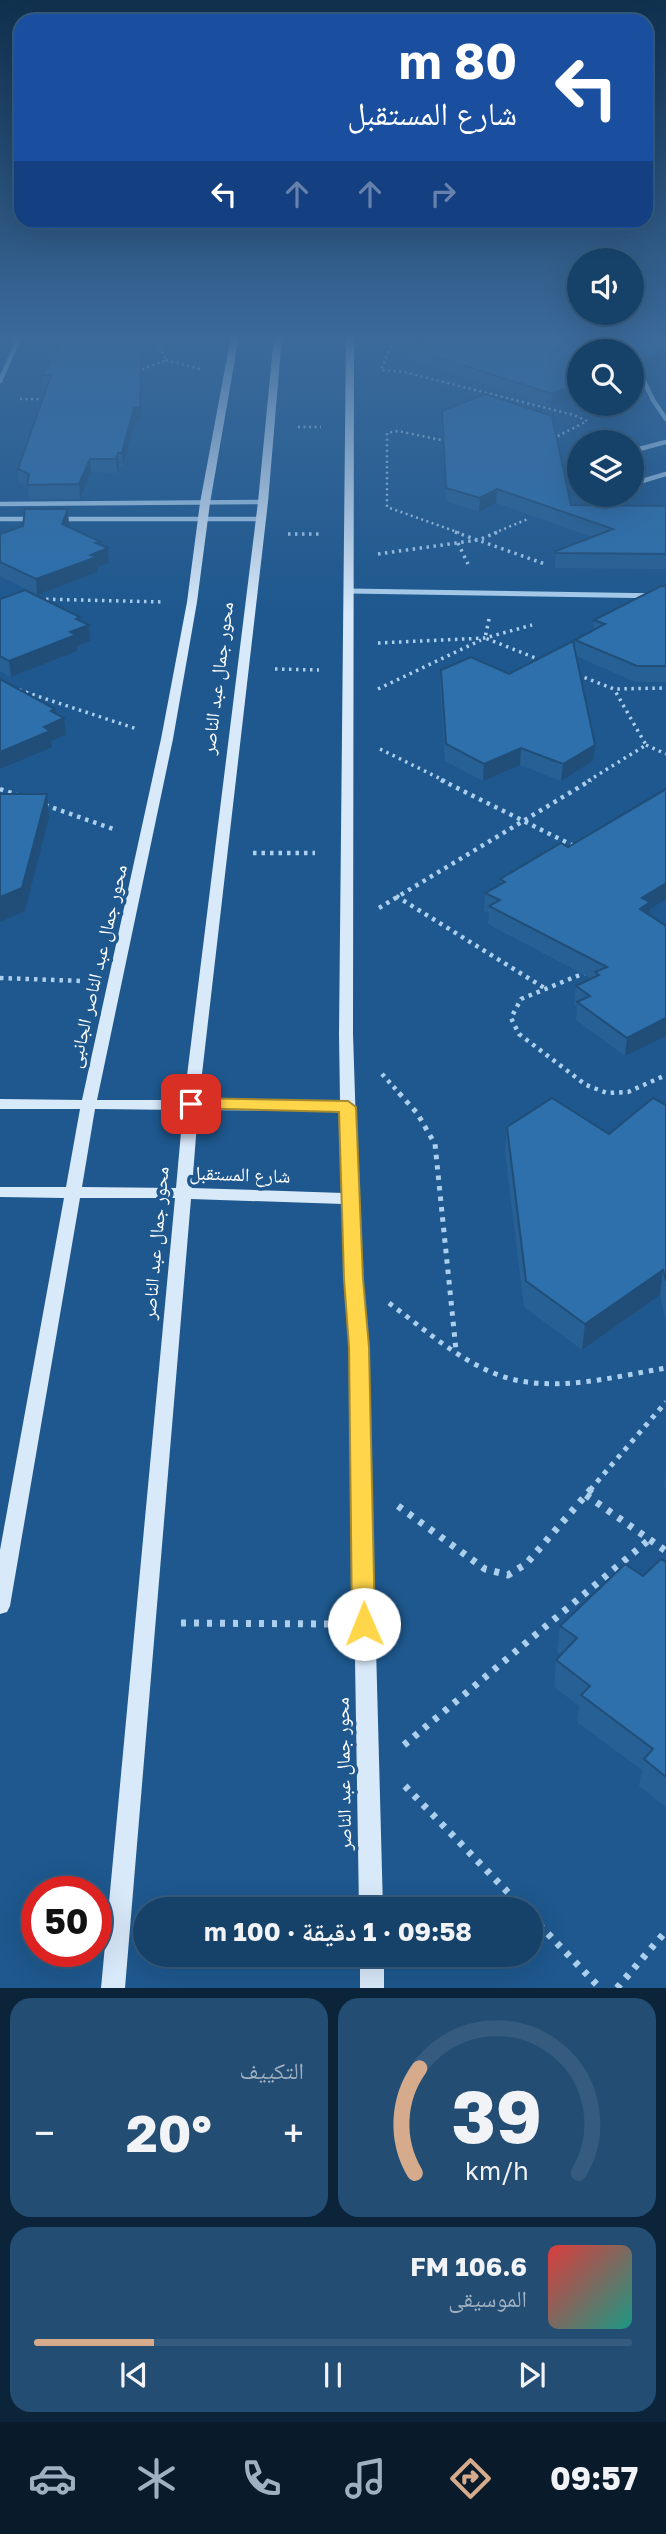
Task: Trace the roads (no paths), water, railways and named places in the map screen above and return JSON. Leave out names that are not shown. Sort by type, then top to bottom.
[{"type":"main road","name":"محور جمال عبد الناصر الجانبى","points":[[0,1606],[88,1105],[117,982],[167,740],[192,602],[205,503],[218,429]]},
{"type":"main road","name":"محور جمال عبد الناصر","points":[[113,1988],[191,1104],[270,429]]},
{"type":"main road","name":"محور جمال عبد الناصر","points":[[350,429],[346,1034],[353,1279],[359,1347],[371,1897]]},
{"type":"main road","points":[[0,1104],[348,1107]]},
{"type":"main road","name":"شارع المستقبل","points":[[0,1192],[185,1193],[352,1199]]},
{"type":"main road","points":[[372,1967],[372,1988]]},
{"type":"street","points":[[644,448],[666,442]]},
{"type":"street","points":[[644,482],[666,474]]},
{"type":"street","points":[[0,505],[262,502]]},
{"type":"street","points":[[0,519],[41,519]]},
{"type":"street","points":[[54,519],[204,519],[259,526]]},
{"type":"street","points":[[349,591],[666,596]]}]
